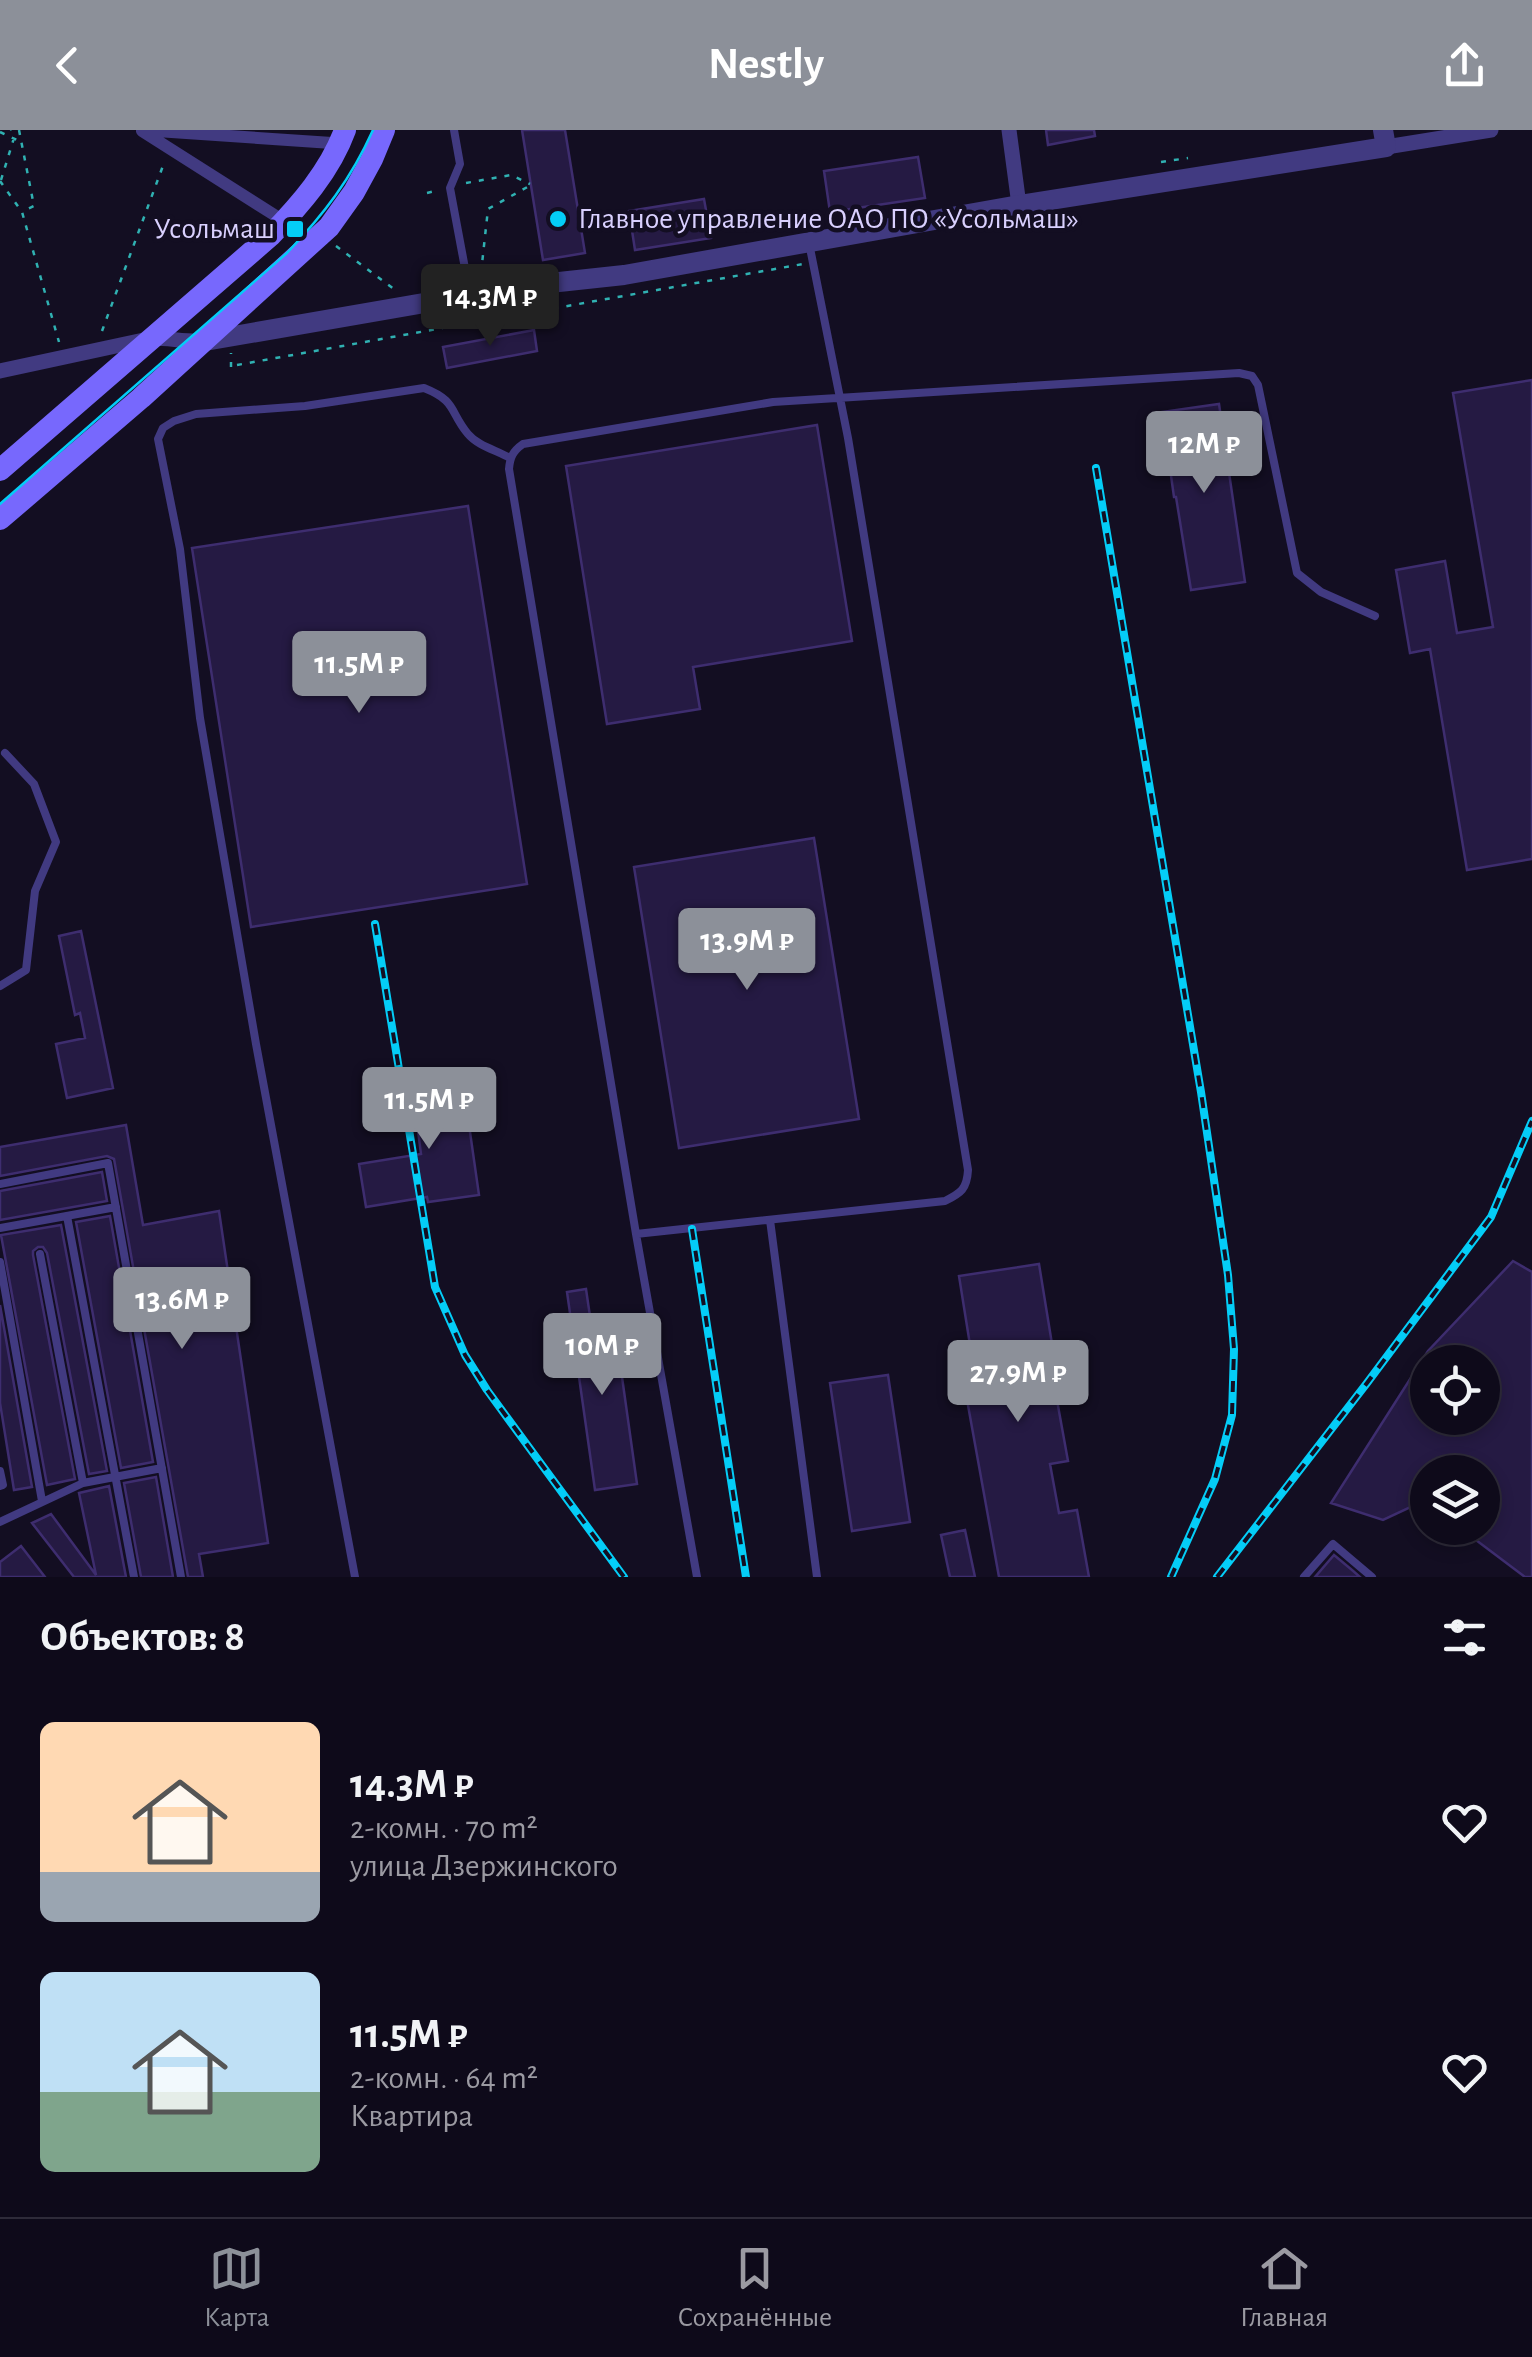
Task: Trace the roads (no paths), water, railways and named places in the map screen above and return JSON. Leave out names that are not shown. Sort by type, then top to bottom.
[{"type":"main road","points":[[0,519],[328,227],[354,192],[384,130]]},
{"type":"main road","points":[[0,470],[270,236],[301,204],[340,144],[339,136]]},
{"type":"street","points":[[141,130],[339,136]]},
{"type":"street","points":[[141,130],[276,216]]},
{"type":"street","points":[[1009,130],[1019,205]]},
{"type":"street","points":[[0,371],[153,338],[205,340],[522,286],[811,252],[1019,205],[1385,138],[1490,130]]},
{"type":"lane","points":[[454,130],[460,164],[450,188],[478,293]]},
{"type":"lane","points":[[636,1234],[944,1201],[967,1186],[965,1151],[840,398],[811,252]]},
{"type":"lane","points":[[697,1577],[636,1234],[510,458],[523,444],[772,402],[1239,373],[1252,376],[1258,385],[1297,573],[1321,592],[1375,616]]},
{"type":"lane","points":[[355,1577],[256,1044],[200,718],[180,549],[158,439],[163,428],[196,414],[305,406],[424,388],[449,401],[466,432],[477,442],[510,458]]},
{"type":"lane","points":[[0,986],[26,970],[35,891],[56,842],[34,784],[5,753]]},
{"type":"lane","points":[[0,1184],[108,1163],[181,1577]]},
{"type":"lane","points":[[0,1228],[116,1207]]},
{"type":"lane","points":[[67,1216],[134,1577]]},
{"type":"lane","points":[[770,1220],[817,1577]]},
{"type":"lane","points":[[40,1254],[82,1483]]},
{"type":"lane","points":[[0,1262],[42,1502]]},
{"type":"lane","points":[[0,1522],[82,1483],[162,1468]]},
{"type":"lane","points":[[0,1471],[0,1486]]},
{"type":"lane","points":[[1304,1577],[1333,1544],[1372,1577]]},
{"type":"tram line","points":[[0,504],[287,253],[336,195],[373,130]]},
{"type":"railway","points":[[1096,468],[1201,1092],[1228,1275],[1234,1349],[1232,1415],[1215,1479],[1171,1577]]},
{"type":"railway","points":[[375,924],[435,1287],[465,1355],[487,1390],[624,1577]]},
{"type":"railway","points":[[1217,1577],[1491,1217],[1532,1121]]},
{"type":"railway","points":[[692,1229],[746,1577]]},
{"type":"place","name":"Главное управление ОАО ПО «Усольмаш»","points":[[558,219]]},
{"type":"place","name":"Усольмаш","points":[[295,229]]}]
